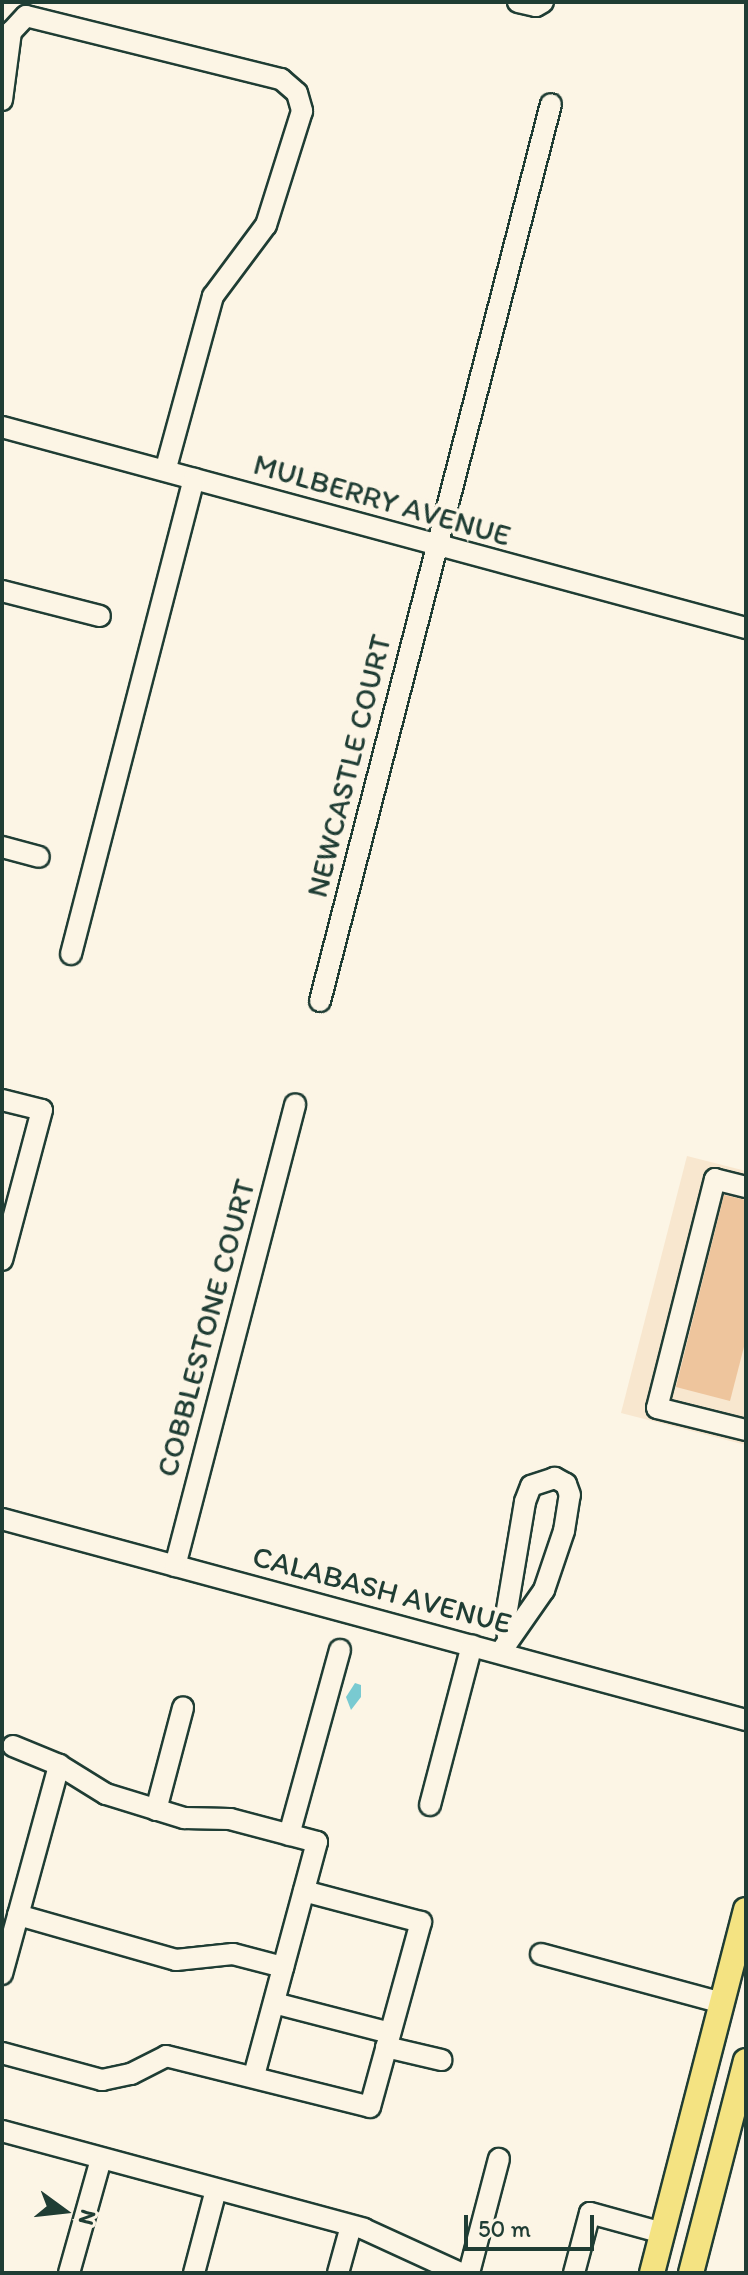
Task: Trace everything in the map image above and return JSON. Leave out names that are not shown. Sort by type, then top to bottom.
[{"type":"main road","points":[[652,2273],[746,1910]]},
{"type":"main road","points":[[691,2273],[746,2061]]},
{"type":"street","points":[[518,2],[536,6],[543,2]]},
{"type":"street","points":[[2,100],[11,32],[26,16],[281,79],[297,93],[302,111],[266,225],[213,296],[165,471]]},
{"type":"street","name":"NEWCASTLE COURT","points":[[320,1001],[551,104]]},
{"type":"street","name":"MULBERRY AVENUE","points":[[2,427],[746,628]]},
{"type":"street","points":[[71,954],[194,479]]},
{"type":"street","points":[[2,591],[100,616]]},
{"type":"street","points":[[2,847],[39,857]]},
{"type":"street","points":[[2,1100],[42,1110],[2,1260]]},
{"type":"street","name":"COBBLESTONE COURT","points":[[175,1566],[295,1104]]},
{"type":"street","points":[[746,1187],[715,1179],[657,1408],[746,1430]]},
{"type":"street","points":[[555,1478],[566,1484],[570,1495],[564,1531],[544,1590],[504,1645],[525,1502],[531,1486],[555,1478]]},
{"type":"street","name":"CALABASH AVENUE","points":[[2,1519],[472,1645],[504,1645],[746,1720]]},
{"type":"street","points":[[430,1805],[472,1645]]},
{"type":"street","points":[[289,1835],[340,1650]]},
{"type":"street","points":[[156,1810],[183,1708]]},
{"type":"street","points":[[13,1746],[59,1765],[106,1794],[156,1810],[184,1818],[230,1819],[317,1842],[254,2076]]},
{"type":"street","points":[[2,1974],[59,1765]]},
{"type":"street","points":[[2,2053],[102,2080],[131,2074],[166,2056],[370,2107],[421,1922],[304,1891]]},
{"type":"street","points":[[18,1915],[176,1960],[233,1954],[283,1967]]},
{"type":"street","points":[[541,1954],[722,2003]]},
{"type":"street","points":[[274,2003],[442,2060]]},
{"type":"street","points":[[2,2131],[351,2226],[460,2273]]},
{"type":"street","points":[[69,2273],[101,2159]]},
{"type":"street","points":[[469,2273],[499,2159]]},
{"type":"street","points":[[194,2273],[216,2190]]},
{"type":"street","points":[[574,2273],[590,2213],[663,2233]]},
{"type":"street","points":[[338,2273],[351,2226]]},
{"type":"shaded area","points":[[687,1156],[746,1171],[746,1445],[621,1413]]},
{"type":"water","points":[[355,1683],[361,1685],[361,1697],[351,1710],[346,1697]]},
{"type":"building","points":[[724,1195],[746,1200],[746,1339],[730,1401],[676,1387]]}]
